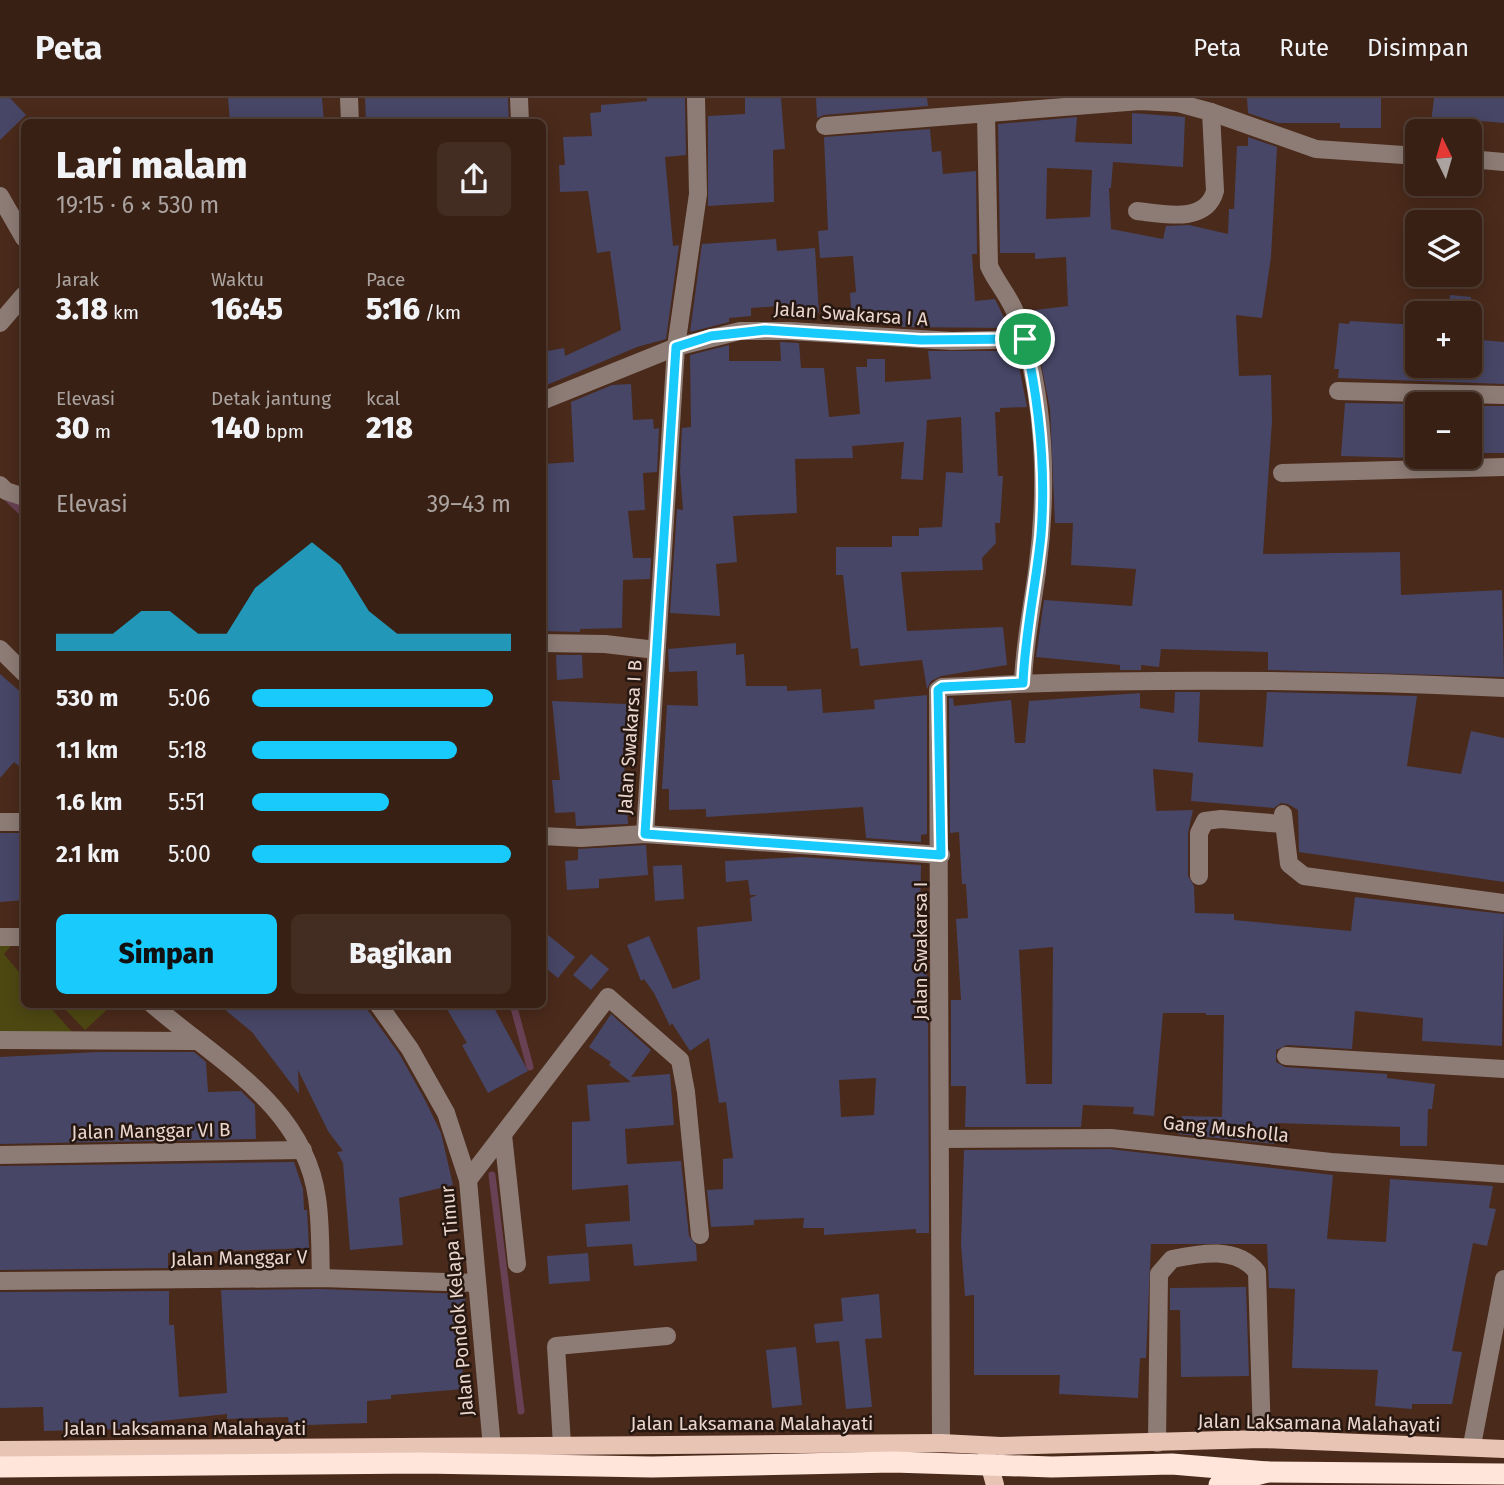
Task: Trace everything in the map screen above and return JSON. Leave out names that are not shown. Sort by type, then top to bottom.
[{"type":"highway","points":[[0,1466],[422,1463],[652,1467],[893,1462],[1052,1467],[1172,1464],[1267,1472],[1504,1474]]},
{"type":"highway","points":[[1219,1485],[1267,1472]]},
{"type":"main road","name":"Jalan Laksamana Malahayati","points":[[0,1450],[941,1443],[992,1446],[1262,1439],[1504,1449]]},
{"type":"main road","points":[[992,1446],[994,1478]]},
{"type":"street","points":[[349,98],[350,119]]},
{"type":"street","points":[[519,98],[520,119]]},
{"type":"street","name":"Jalan Swakarsa I B","points":[[696,98],[698,194],[676,347],[645,834],[941,855]]},
{"type":"street","points":[[825,126],[1140,101],[1178,103],[1211,112],[1315,149],[1405,155]]},
{"type":"street","points":[[1137,211],[1189,214],[1205,208],[1212,201],[1215,191],[1211,112]]},
{"type":"street","points":[[986,114],[989,266],[998,286],[1011,299],[1025,339],[1039,420],[1042,500],[1037,573],[1024,644],[1023,683]]},
{"type":"street","points":[[1482,160],[1504,162]]},
{"type":"street","points":[[0,196],[21,233]]},
{"type":"street","points":[[0,323],[21,298]]},
{"type":"street","name":"Jalan Swakarsa I A","points":[[676,347],[711,336],[765,330],[921,340],[1025,339]]},
{"type":"street","points":[[546,399],[676,347]]},
{"type":"street","points":[[1338,391],[1504,395]]},
{"type":"street","points":[[1282,473],[1504,467]]},
{"type":"street","points":[[0,485],[13,494],[21,495]]},
{"type":"street","points":[[546,643],[605,644],[656,650]]},
{"type":"street","points":[[0,649],[21,670]]},
{"type":"street","name":"Jalan Swakarsa I","points":[[941,1443],[941,855],[938,690],[942,687],[1023,683],[1230,681],[1504,688]]},
{"type":"street","points":[[1199,876],[1199,833],[1205,821],[1221,818],[1283,819],[1289,864],[1304,876],[1504,903]]},
{"type":"street","points":[[0,822],[21,822]]},
{"type":"street","points":[[546,836],[581,838],[645,834]]},
{"type":"street","points":[[0,937],[21,936]]},
{"type":"street","points":[[468,1180],[608,997],[680,1060],[686,1092],[700,1235]]},
{"type":"street","points":[[157,1008],[194,1041],[260,1091],[293,1132],[303,1150],[317,1198],[321,1278]]},
{"type":"street","name":"Jalan Pondok Kelapa Timur","points":[[380,1008],[410,1049],[446,1113],[468,1180],[492,1448]]},
{"type":"street","points":[[0,1040],[194,1041]]},
{"type":"street","points":[[1286,1056],[1504,1069]]},
{"type":"street","points":[[503,1135],[517,1264]]},
{"type":"street","name":"Gang Musholla","points":[[942,1139],[1111,1138],[1331,1162],[1504,1174]]},
{"type":"street","name":"Jalan Manggar VI B","points":[[0,1155],[303,1150]]},
{"type":"street","points":[[1157,1443],[1160,1274],[1172,1259],[1203,1253],[1239,1256],[1257,1272],[1262,1439]]},
{"type":"street","name":"Jalan Manggar V","points":[[0,1281],[321,1278],[477,1283]]},
{"type":"street","points":[[1472,1446],[1504,1279]]},
{"type":"street","points":[[562,1446],[556,1346],[667,1336]]},
{"type":"shaded area","points":[[0,928],[21,931],[21,934],[4,954],[21,974],[21,1008],[51,1008],[73,1033],[0,1033]]},
{"type":"shaded area","points":[[64,1008],[109,1008],[85,1030]]},
{"type":"building","points":[[0,98],[10,98],[26,115],[0,140]]},
{"type":"building","points":[[228,98],[322,98],[324,119],[230,119]]},
{"type":"building","points":[[365,98],[508,98],[509,119],[366,119]]},
{"type":"building","points":[[647,98],[685,98],[686,155],[665,157],[673,246],[679,245],[666,339],[637,347],[546,385],[546,351],[564,348],[565,356],[621,330],[610,251],[597,253],[588,191],[560,192],[559,165],[565,165],[563,137],[592,136],[590,113],[601,112],[601,105],[647,101]]},
{"type":"building","points":[[745,98],[781,98],[785,149],[773,150],[774,202],[708,206],[708,116],[745,114]]},
{"type":"building","points":[[816,98],[927,98],[928,106],[824,115],[817,118]]},
{"type":"building","points":[[1247,98],[1381,98],[1381,128],[1340,128],[1340,123],[1278,123],[1248,113]]},
{"type":"building","points":[[1434,98],[1504,98],[1504,123],[1482,119],[1431,119]]},
{"type":"building","points":[[1132,113],[1185,117],[1183,167],[1113,162],[1109,188],[1111,229],[1163,239],[1166,226],[1189,225],[1228,234],[1229,209],[1234,209],[1237,146],[1248,146],[1248,137],[1277,147],[1271,257],[1262,318],[1236,315],[1239,376],[1271,375],[1272,421],[1263,554],[1400,552],[1401,595],[1502,590],[1504,677],[1268,670],[1268,652],[1161,649],[1159,667],[1141,665],[1141,670],[1120,670],[1120,665],[1036,657],[1044,600],[1132,606],[1136,569],[1071,565],[1073,523],[1055,523],[1050,409],[1036,338],[1027,311],[1068,306],[1066,257],[1035,259],[1035,253],[1000,253],[998,124],[1077,117],[1075,142],[1132,144]],"holes":[[[1047,168],[1092,170],[1090,217],[1046,219]]]},
{"type":"building","points":[[930,129],[932,152],[941,151],[943,174],[976,171],[977,254],[972,254],[975,301],[995,299],[1009,328],[902,327],[902,321],[852,323],[850,293],[856,292],[853,256],[820,258],[818,231],[828,230],[824,137]]},
{"type":"building","points":[[776,239],[777,251],[815,248],[819,313],[793,315],[792,305],[751,308],[751,316],[729,318],[729,322],[690,332],[702,244]]},
{"type":"building","points":[[1450,295],[1471,297],[1471,301],[1449,301]]},
{"type":"building","points":[[1350,321],[1405,324],[1405,378],[1482,378],[1482,340],[1504,342],[1504,384],[1338,378],[1339,369],[1334,369],[1339,323],[1349,324]]},
{"type":"building","points":[[780,342],[799,343],[801,368],[824,368],[829,417],[860,414],[856,367],[867,367],[867,359],[885,359],[885,382],[931,379],[928,351],[1016,351],[1027,407],[1000,408],[1000,412],[995,412],[998,476],[1003,476],[1000,523],[995,523],[996,543],[982,558],[983,570],[901,572],[907,631],[1003,627],[1007,665],[941,676],[931,681],[927,689],[922,660],[860,666],[858,648],[851,649],[843,575],[836,575],[836,547],[892,547],[892,536],[919,536],[919,528],[942,527],[946,472],[963,473],[961,417],[927,420],[923,480],[901,479],[904,442],[852,446],[853,458],[795,459],[797,513],[733,516],[737,562],[716,564],[720,616],[670,613],[677,509],[683,510],[680,471],[682,428],[691,427],[690,355],[729,345],[729,361],[781,361]]},
{"type":"building","points":[[631,384],[633,420],[653,419],[654,429],[659,428],[657,472],[643,473],[645,510],[628,511],[633,558],[651,558],[650,579],[623,580],[622,628],[580,629],[580,632],[546,631],[546,464],[574,462],[571,402],[612,385]]},
{"type":"building","points":[[1345,403],[1405,404],[1405,458],[1341,456]]},
{"type":"building","points":[[1482,406],[1504,406],[1504,453],[1482,453]]},
{"type":"building","points":[[736,643],[736,655],[744,654],[746,686],[787,686],[787,691],[821,689],[823,713],[875,709],[874,700],[927,695],[927,834],[921,835],[921,842],[866,838],[863,807],[706,817],[706,809],[669,810],[669,789],[662,789],[667,705],[698,706],[697,671],[669,672],[668,649]]},
{"type":"building","points":[[556,655],[582,655],[583,678],[557,680]]},
{"type":"building","points":[[0,674],[21,692],[21,768],[14,762],[0,778]]},
{"type":"building","points":[[1175,692],[1200,692],[1198,742],[1263,747],[1267,692],[1417,696],[1407,766],[1461,774],[1471,731],[1504,738],[1504,882],[1299,852],[1298,810],[1288,804],[1281,803],[1274,808],[1191,801],[1193,773],[1153,769],[1156,811],[1193,810],[1188,833],[1188,876],[1194,886],[1195,913],[1234,914],[1234,920],[1351,931],[1355,897],[1504,914],[1502,1046],[1422,1041],[1423,1018],[1355,1011],[1352,1049],[1287,1045],[1276,1050],[1276,1062],[1285,1067],[1387,1074],[1387,1078],[1435,1084],[1432,1109],[1428,1109],[1427,1146],[1400,1146],[1400,1127],[1275,1123],[1274,1144],[1178,1134],[1182,1116],[1222,1117],[1224,1015],[1206,1013],[1163,1013],[1154,1116],[1133,1114],[1134,1107],[1083,1105],[1081,1127],[965,1127],[966,1086],[951,1086],[951,1000],[961,1000],[956,919],[968,918],[966,884],[962,884],[959,832],[950,833],[949,698],[953,698],[954,706],[1011,700],[1015,743],[1025,743],[1029,701],[1140,693],[1140,708],[1174,713]],"holes":[[[1053,947],[1052,1084],[1026,1084],[1019,950]]]},
{"type":"building","points":[[552,701],[626,704],[629,746],[623,747],[628,824],[576,826],[575,812],[555,813],[552,780],[560,780]]},
{"type":"building","points":[[0,833],[21,833],[21,900],[0,902]]},
{"type":"building","points":[[646,845],[648,875],[599,879],[599,888],[567,890],[565,861],[578,860],[578,849]]},
{"type":"building","points":[[801,857],[921,865],[920,921],[924,921],[928,996],[929,1233],[916,1233],[916,1229],[824,1235],[824,1228],[803,1228],[804,1218],[754,1220],[754,1225],[711,1227],[707,1190],[723,1189],[723,1159],[733,1158],[726,1102],[719,1103],[709,1038],[690,1051],[672,1023],[670,1026],[654,993],[644,979],[641,981],[627,945],[649,936],[673,989],[700,979],[697,927],[752,921],[750,898],[757,895],[750,895],[748,880],[726,882],[725,861]],"holes":[[[876,1078],[874,1115],[841,1117],[839,1080]]]},
{"type":"building","points":[[682,865],[684,899],[655,901],[653,866]]},
{"type":"building","points":[[546,933],[575,957],[558,978],[546,968]]},
{"type":"building","points":[[591,954],[609,969],[591,990],[573,975]]},
{"type":"building","points":[[223,1008],[366,1008],[400,1055],[441,1133],[453,1185],[399,1198],[403,1245],[350,1250],[343,1163],[337,1152],[343,1151],[328,1131],[298,1070],[299,1094],[252,1032]]},
{"type":"building","points":[[446,1008],[494,1008],[528,1071],[488,1093],[462,1045],[467,1043]]},
{"type":"building","points":[[611,1014],[651,1050],[631,1077],[670,1074],[674,1125],[625,1129],[627,1164],[681,1161],[689,1236],[696,1245],[697,1261],[634,1266],[632,1244],[587,1247],[585,1224],[630,1221],[628,1185],[572,1190],[572,1122],[590,1121],[587,1085],[631,1082],[609,1065],[611,1062],[589,1047]]},
{"type":"building","points":[[98,1052],[194,1052],[206,1062],[208,1092],[241,1091],[255,1105],[256,1139],[0,1144],[0,1057]]},
{"type":"building","points":[[1110,1149],[1333,1175],[1327,1239],[1386,1242],[1390,1179],[1493,1186],[1489,1208],[1496,1209],[1487,1246],[1473,1243],[1452,1351],[1462,1352],[1452,1404],[1412,1404],[1412,1409],[1375,1406],[1378,1370],[1292,1368],[1295,1289],[1269,1288],[1267,1244],[1151,1244],[1146,1358],[1140,1358],[1138,1398],[1059,1394],[1060,1375],[974,1375],[974,1295],[965,1296],[961,1244],[964,1150]]},
{"type":"building","points":[[294,1162],[303,1189],[304,1210],[307,1210],[309,1248],[168,1253],[168,1268],[0,1270],[0,1166]]},
{"type":"building","points":[[588,1253],[590,1281],[549,1284],[547,1256]]},
{"type":"building","points":[[1246,1287],[1249,1376],[1181,1377],[1180,1310],[1170,1310],[1170,1288]]},
{"type":"building","points":[[321,1289],[465,1294],[466,1322],[459,1323],[464,1389],[391,1395],[391,1399],[367,1401],[367,1423],[289,1425],[288,1417],[227,1419],[227,1414],[152,1422],[152,1426],[121,1429],[44,1431],[43,1407],[0,1408],[0,1292],[169,1291],[169,1325],[174,1325],[179,1397],[227,1393],[221,1290]]},
{"type":"building","points":[[879,1294],[882,1338],[865,1339],[872,1407],[846,1409],[839,1341],[816,1343],[814,1324],[843,1321],[841,1298]]},
{"type":"building","points":[[796,1347],[802,1405],[772,1408],[766,1350]]},
{"type":"waterway","points":[[5,496],[21,511]]},
{"type":"waterway","points":[[514,1008],[530,1067]]},
{"type":"waterway","points":[[492,1175],[521,1411]]},
{"type":"route","points":[[765,330],[921,340],[1025,339],[1039,420],[1042,500],[1037,573],[1024,644],[1023,683],[942,687],[938,690],[941,855],[645,834],[676,347],[711,336],[765,330]]}]
